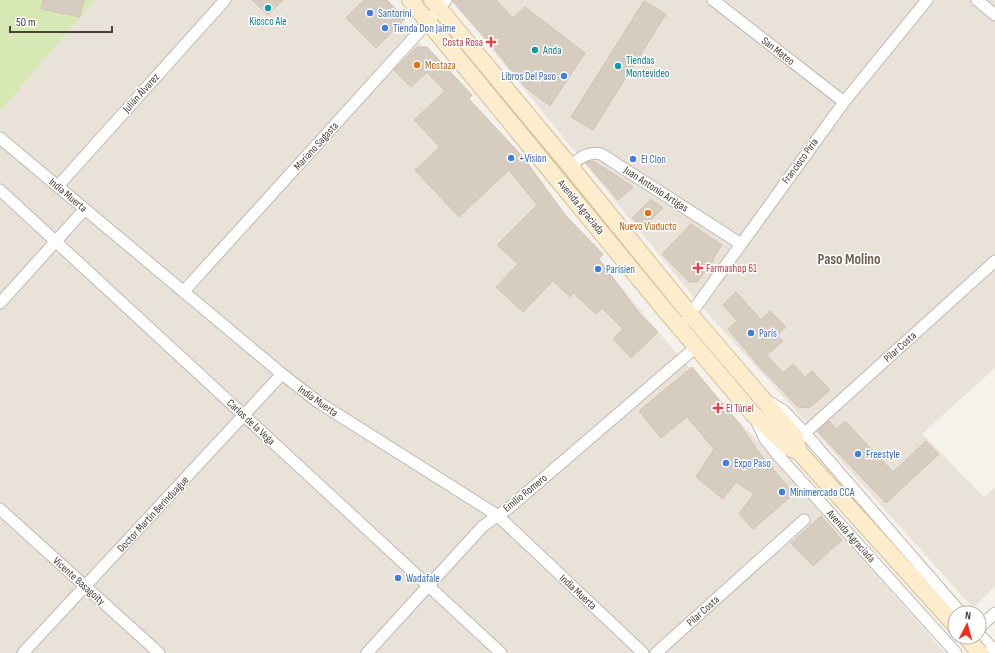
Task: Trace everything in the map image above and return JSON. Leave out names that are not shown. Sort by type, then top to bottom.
[{"type":"main road","name":"Avenida Agraciada","points":[[410,0],[681,329],[753,414],[788,447],[799,452],[947,616]]},
{"type":"main road","name":"Avenida Agraciada","points":[[439,3],[690,314],[762,397],[794,437],[799,452]]},
{"type":"main road","points":[[973,645],[980,653]]},
{"type":"street","name":"Julián Álvarez","points":[[58,186],[225,0]]},
{"type":"street","name":"San Mateo","points":[[713,0],[844,102]]},
{"type":"street","name":"Francisco Piria","points":[[681,329],[740,244],[844,102],[927,0]]},
{"type":"street","points":[[977,0],[995,15]]},
{"type":"street","name":"Mariano Sagasta","points":[[184,292],[428,22],[439,3]]},
{"type":"street","name":"India Muerta","points":[[0,138],[282,374],[318,402],[497,515],[643,653]]},
{"type":"street","name":"Juan Antonio Artigas","points":[[570,166],[588,153],[601,154],[740,244]]},
{"type":"street","name":"Carlos de la Vega","points":[[0,190],[501,653]]},
{"type":"street","points":[[0,304],[85,209]]},
{"type":"street","name":"Pilar Costa","points":[[805,433],[995,261]]},
{"type":"street","name":"Emilio Romero","points":[[367,653],[483,526],[510,507],[696,347]]},
{"type":"street","name":"Doctor Martín Berinduague","points":[[23,653],[282,374]]},
{"type":"street","name":"Avenida Agraciada","points":[[762,397],[784,411],[805,433],[954,605]]},
{"type":"street","name":"Avenida Agraciada","points":[[753,414],[765,439],[777,454],[956,653]]},
{"type":"street","name":"Vicente Basagoity","points":[[0,510],[159,653]]},
{"type":"street","name":"Pilar Costa","points":[[656,653],[804,520]]},
{"type":"street","points":[[987,620],[995,613]]},
{"type":"street","points":[[987,642],[995,651]]},
{"type":"street","points":[[969,653],[977,645]]},
{"type":"shaded area","points":[[0,0],[384,0],[676,353],[761,445],[945,653],[0,653]]},
{"type":"shaded area","points":[[456,0],[995,0],[995,368],[922,434],[984,497],[995,488],[995,586],[976,605],[970,605],[701,306],[454,3]]},
{"type":"green space","points":[[0,0],[95,0],[1,110],[0,109]]},
{"type":"building","points":[[43,0],[84,0],[80,17],[41,9]]},
{"type":"building","name":"Kiosco Ale","points":[[252,0],[283,0],[268,15]]},
{"type":"building","name":"Santorini","points":[[364,0],[387,0],[405,19],[376,48],[346,18]]},
{"type":"building","points":[[453,0],[496,0],[513,18],[525,7],[585,53],[550,106],[525,87],[488,41],[453,2]]},
{"type":"building","name":"Tiendas Montevideo","points":[[644,1],[666,14],[593,130],[571,117]]},
{"type":"building","points":[[417,47],[427,47],[472,95],[469,99],[523,157],[566,216],[603,254],[599,259],[639,313],[658,332],[631,358],[613,339],[623,329],[602,308],[596,314],[573,293],[570,297],[553,281],[523,312],[496,287],[518,264],[497,245],[537,205],[509,170],[459,217],[415,170],[440,147],[414,120],[445,91],[427,72],[411,87],[394,70]]},
{"type":"building","points":[[593,161],[633,187],[618,200],[586,163]]},
{"type":"building","name":"Nuevo Viaducto","points":[[651,199],[663,208],[642,228],[632,218]]},
{"type":"building","points":[[691,224],[722,245],[713,259],[714,260],[697,282],[689,282],[662,254]]},
{"type":"building","points":[[736,292],[761,320],[770,311],[786,327],[777,335],[783,341],[767,355],[783,373],[793,364],[805,377],[812,371],[830,390],[809,408],[798,407],[757,364],[728,329],[737,321],[723,305]]},
{"type":"building","points":[[692,367],[741,426],[757,450],[794,494],[753,529],[739,514],[754,494],[736,482],[723,499],[696,477],[714,449],[687,417],[661,438],[639,411]]},
{"type":"building","points":[[829,421],[836,429],[845,421],[893,472],[926,441],[939,454],[886,503],[817,431]]},
{"type":"building","points":[[821,516],[842,540],[813,566],[791,543]]},
{"type":"place","name":"Kiosco Ale","points":[[268,8]]},
{"type":"place","name":"Santorini","points":[[370,13]]},
{"type":"place","name":"Tienda Don Jaime","points":[[385,28]]},
{"type":"place","name":"Costa Rosa","points":[[491,42]]},
{"type":"place","name":"Anda","points":[[535,50]]},
{"type":"place","name":"Mostaza","points":[[417,65]]},
{"type":"place","name":"Tiendas Montevideo","points":[[618,66]]},
{"type":"place","name":"Libros Del Paso","points":[[564,76]]},
{"type":"place","name":"+Vision","points":[[511,158]]},
{"type":"place","name":"El Clon","points":[[633,159]]},
{"type":"place","name":"Nuevo Viaducto","points":[[648,213]]},
{"type":"place","name":"Farmashop 61","points":[[698,268]]},
{"type":"place","name":"Parisien","points":[[598,269]]},
{"type":"place","name":"París","points":[[751,333]]},
{"type":"place","name":"El Túnel","points":[[718,408]]},
{"type":"place","name":"Freestyle","points":[[858,454]]},
{"type":"place","name":"Expo Paso","points":[[726,463]]},
{"type":"place","name":"Minimercado CCA","points":[[782,492]]},
{"type":"place","name":"Wadafale","points":[[398,578]]},
{"type":"district","name":"Paso Molino","points":[[849,259]]}]
